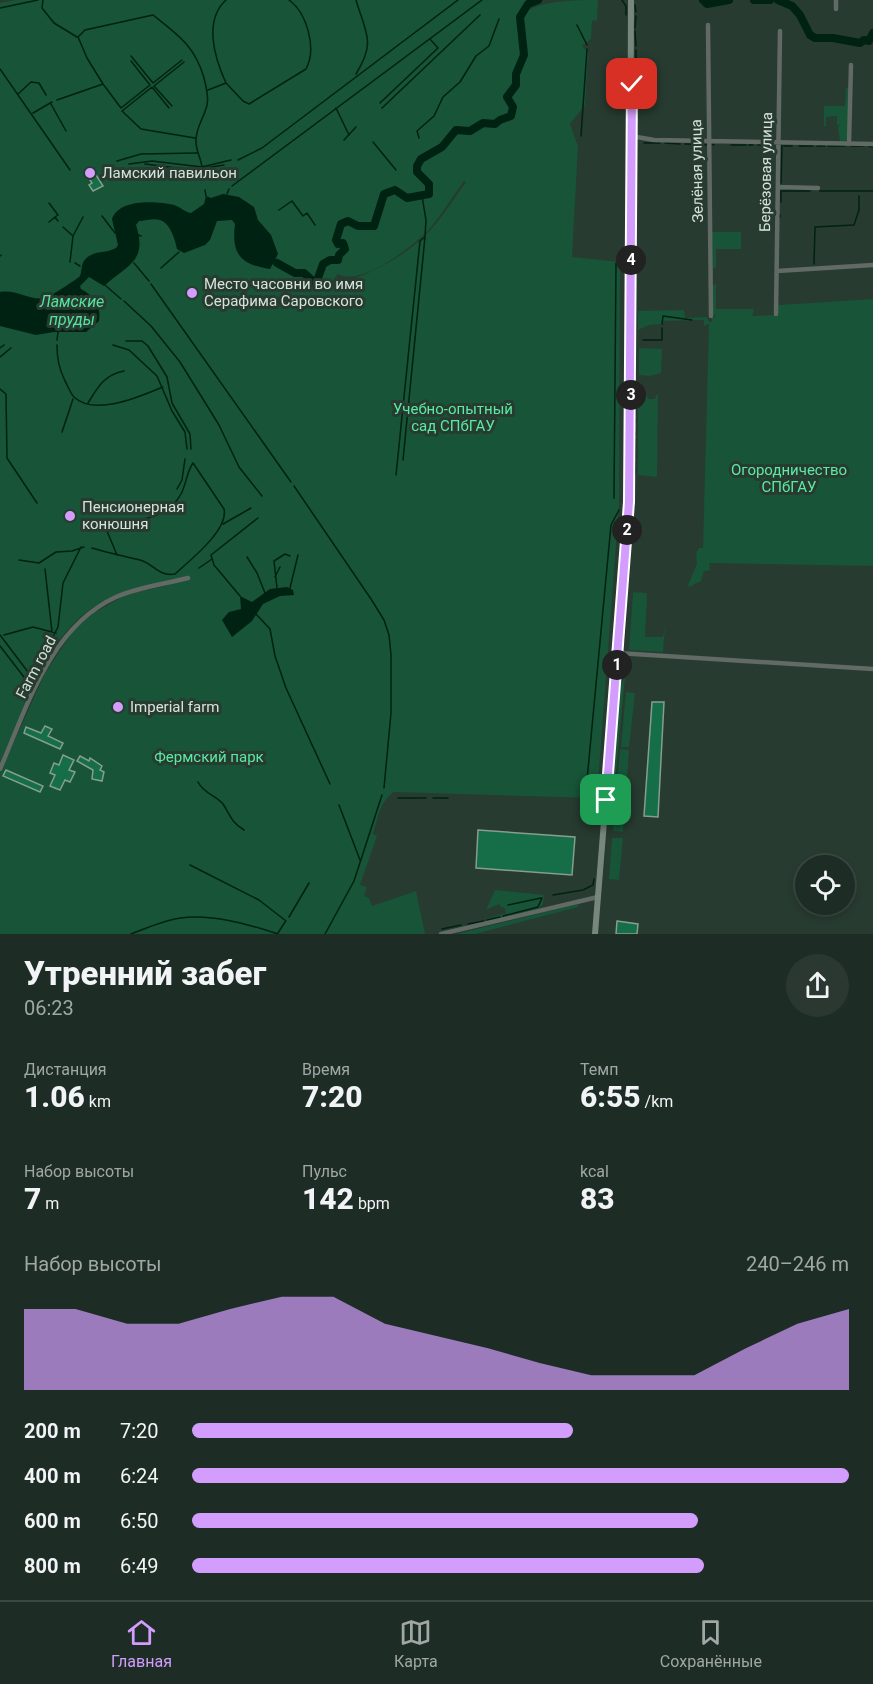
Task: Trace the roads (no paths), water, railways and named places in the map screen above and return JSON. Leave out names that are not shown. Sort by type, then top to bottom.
[{"type":"main road","points":[[595,934],[630,477],[631,2]]},
{"type":"street","points":[[836,0],[836,9]]},
{"type":"street","name":"Зелёная улица","points":[[708,25],[707,131],[710,141],[711,316]]},
{"type":"street","name":"Берёзовая улица","points":[[776,314],[780,31]]},
{"type":"street","points":[[849,143],[851,65]]},
{"type":"street","points":[[631,136],[654,140],[873,144]]},
{"type":"street","points":[[778,186],[818,188]]},
{"type":"street","points":[[777,270],[873,265]]},
{"type":"street","name":"Farm road","points":[[0,769],[43,672],[61,643],[80,621],[100,606],[123,594],[188,578]]},
{"type":"street","points":[[618,653],[873,669]]},
{"type":"street","points":[[441,934],[598,897]]},
{"type":"water","name":"Ламские пруды","points":[[223,194],[239,197],[254,207],[258,220],[271,235],[278,254],[270,269],[245,261],[240,256],[235,243],[235,224],[232,220],[217,221],[210,240],[205,245],[184,253],[177,249],[167,224],[155,219],[139,221],[136,225],[139,247],[133,262],[104,286],[89,277],[80,286],[93,298],[99,310],[99,321],[86,332],[54,332],[36,335],[0,326],[0,292],[46,298],[80,276],[86,258],[95,253],[116,248],[118,245],[112,219],[122,207],[149,202],[174,205],[191,213],[204,204],[206,196],[211,198]]},
{"type":"water","points":[[287,587],[293,590],[294,595],[280,596],[263,604],[252,621],[232,637],[222,620],[229,612],[241,609],[240,596],[252,602],[270,589]]},
{"type":"waterway","points":[[0,8],[38,0]]},
{"type":"waterway","points":[[43,0],[42,8],[54,23],[77,37]]},
{"type":"waterway","points":[[208,90],[226,83],[218,63],[213,40],[215,18],[226,0]]},
{"type":"waterway","points":[[226,83],[243,101],[249,104],[306,69],[311,52],[308,32],[301,13],[289,0]]},
{"type":"waterway","points":[[356,0],[367,38],[366,54],[356,74]]},
{"type":"waterway","points":[[238,160],[262,148],[458,0]]},
{"type":"waterway","points":[[232,186],[482,0]]},
{"type":"waterway","points":[[277,263],[295,273],[304,273],[314,282],[317,281],[323,264],[330,260],[338,260],[339,255],[345,249],[343,243],[338,244],[336,240],[341,224],[348,221],[358,226],[374,226],[384,194],[395,190],[407,198],[429,194],[429,184],[417,172],[421,159],[442,147],[456,130],[470,131],[483,123],[495,124],[511,116],[513,107],[507,97],[516,85],[516,74],[524,55],[520,17],[528,4],[538,0]]},
{"type":"waterway","points":[[622,0],[626,6],[626,15]]},
{"type":"waterway","points":[[703,0],[707,4],[729,0]]},
{"type":"waterway","points":[[754,0],[770,0]]},
{"type":"waterway","points":[[778,0],[792,6],[800,15],[810,35],[815,38],[833,38],[860,43],[864,40],[869,41],[873,33]]},
{"type":"waterway","points":[[635,5],[636,12]]},
{"type":"waterway","points":[[103,84],[87,58],[78,37],[85,30],[153,15],[170,28],[196,57],[206,85],[207,105],[196,140],[202,167]]},
{"type":"waterway","points":[[382,108],[480,15]]},
{"type":"waterway","points":[[635,28],[636,16]]},
{"type":"waterway","points":[[419,138],[417,131],[434,116],[443,97],[460,82],[476,56],[489,46],[499,19]]},
{"type":"waterway","points":[[577,25],[587,45]]},
{"type":"waterway","points":[[635,31],[636,46]]},
{"type":"waterway","points":[[380,103],[438,48],[430,39]]},
{"type":"waterway","points":[[581,136],[587,49]]},
{"type":"waterway","points":[[636,50],[636,62]]},
{"type":"waterway","points":[[131,56],[153,83],[182,60]]},
{"type":"waterway","points":[[57,100],[103,84],[121,108],[150,85],[131,61]]},
{"type":"waterway","points":[[172,106],[154,86],[184,62]]},
{"type":"waterway","points":[[635,82],[636,68]]},
{"type":"waterway","points":[[0,69],[70,170]]},
{"type":"waterway","points":[[18,94],[31,82],[39,83],[46,95]]},
{"type":"waterway","points":[[635,86],[636,99]]},
{"type":"waterway","points":[[169,108],[152,87],[122,111],[141,129],[195,138]]},
{"type":"waterway","points":[[33,113],[52,102]]},
{"type":"waterway","points":[[51,104],[66,131]]},
{"type":"waterway","points":[[636,104],[636,115]]},
{"type":"waterway","points":[[336,108],[349,135]]},
{"type":"waterway","points":[[636,119],[636,132]]},
{"type":"waterway","points":[[344,140],[356,127]]},
{"type":"waterway","points":[[636,139],[636,176]]},
{"type":"waterway","points":[[373,142],[396,170]]},
{"type":"waterway","points":[[644,143],[660,143]]},
{"type":"waterway","points":[[665,143],[680,144]]},
{"type":"waterway","points":[[685,144],[708,145]]},
{"type":"waterway","points":[[731,145],[746,145]]},
{"type":"waterway","points":[[758,145],[766,145]]},
{"type":"waterway","points":[[781,183],[782,145]]},
{"type":"waterway","points":[[784,146],[792,146]]},
{"type":"waterway","points":[[799,146],[813,146]]},
{"type":"waterway","points":[[817,146],[825,146]]},
{"type":"waterway","points":[[828,146],[845,146]]},
{"type":"waterway","points":[[851,146],[864,146]]},
{"type":"waterway","points":[[868,146],[872,147]]},
{"type":"waterway","points":[[117,161],[141,154],[197,153]]},
{"type":"waterway","points":[[129,164],[152,161],[202,167],[231,160]]},
{"type":"waterway","points":[[145,164],[193,170],[224,165]]},
{"type":"waterway","points":[[636,179],[636,206]]},
{"type":"waterway","points":[[227,194],[229,189]]},
{"type":"waterway","points":[[205,190],[206,196]]},
{"type":"waterway","points":[[781,191],[810,191]]},
{"type":"waterway","points":[[781,191],[781,202]]},
{"type":"waterway","points":[[820,191],[873,191]]},
{"type":"waterway","points":[[403,460],[425,237],[426,220],[422,196]]},
{"type":"waterway","points":[[814,264],[815,227],[854,225],[859,210],[859,196]]},
{"type":"waterway","points":[[279,210],[292,201],[303,216],[307,213],[315,225]]},
{"type":"waterway","points":[[49,203],[58,215],[55,217],[58,221]]},
{"type":"waterway","points":[[635,238],[636,211]]},
{"type":"waterway","points":[[102,216],[115,233]]},
{"type":"waterway","points":[[49,222],[55,217]]},
{"type":"waterway","points":[[70,262],[73,236],[83,217]]},
{"type":"waterway","points":[[63,227],[73,236]]},
{"type":"waterway","points":[[396,475],[420,241],[425,237]]},
{"type":"waterway","points":[[635,244],[635,253]]},
{"type":"waterway","points":[[161,268],[179,252]]},
{"type":"waterway","points":[[635,257],[635,268]]},
{"type":"waterway","points":[[75,263],[80,266]]},
{"type":"waterway","points":[[134,263],[149,281]]},
{"type":"waterway","points":[[614,498],[616,263]]},
{"type":"waterway","points":[[151,284],[291,482]]},
{"type":"waterway","points":[[105,285],[121,299]]},
{"type":"waterway","points":[[635,285],[635,302]]},
{"type":"waterway","points":[[124,301],[151,326],[180,362],[219,425],[239,467],[262,496]]},
{"type":"waterway","points":[[635,306],[635,333]]},
{"type":"waterway","points":[[662,324],[663,316],[692,320]]},
{"type":"waterway","points":[[643,340],[662,340],[662,328]]},
{"type":"waterway","points":[[57,340],[58,332]]},
{"type":"waterway","points":[[635,336],[635,345]]},
{"type":"waterway","points":[[126,341],[142,341],[148,346],[167,377],[172,403],[190,434],[191,449]]},
{"type":"waterway","points":[[0,348],[4,345]]},
{"type":"waterway","points":[[57,345],[57,355],[65,381],[74,397],[83,403],[94,405],[118,403],[163,387]]},
{"type":"waterway","points":[[113,345],[129,350],[157,376],[172,411],[185,432],[187,449]]},
{"type":"waterway","points":[[0,357],[11,348]]},
{"type":"waterway","points":[[635,348],[635,376]]},
{"type":"waterway","points":[[88,403],[106,379],[124,371]]},
{"type":"waterway","points":[[635,379],[635,390]]},
{"type":"waterway","points":[[0,389],[6,394],[7,458],[37,503]]},
{"type":"waterway","points":[[635,395],[635,415]]},
{"type":"waterway","points":[[62,432],[73,399]]},
{"type":"waterway","points":[[635,439],[635,458]]},
{"type":"waterway","points":[[177,489],[182,480],[185,459]]},
{"type":"waterway","points":[[635,461],[635,474]]},
{"type":"waterway","points":[[109,525],[149,518],[167,510],[181,494],[193,463]]},
{"type":"waterway","points":[[92,548],[140,560],[165,574],[175,574],[207,545],[224,517],[224,509],[193,463]]},
{"type":"waterway","points":[[634,481],[634,499]]},
{"type":"waterway","points":[[294,486],[371,599],[384,620],[389,635],[391,713],[384,788]]},
{"type":"waterway","points":[[223,524],[251,508]]},
{"type":"waterway","points":[[587,780],[611,525],[619,510]]},
{"type":"waterway","points":[[628,585],[633,514]]},
{"type":"waterway","points":[[240,596],[214,565],[211,555],[258,518]]},
{"type":"waterway","points":[[107,531],[117,555]]},
{"type":"waterway","points":[[46,650],[58,627],[63,583],[81,547]]},
{"type":"waterway","points":[[19,560],[39,563],[56,552],[72,551],[84,547]]},
{"type":"waterway","points":[[277,588],[274,561],[285,554],[290,556]]},
{"type":"waterway","points":[[290,588],[298,555]]},
{"type":"waterway","points":[[247,557],[265,593]]},
{"type":"waterway","points":[[199,568],[212,559]]},
{"type":"waterway","points":[[275,577],[280,567]]},
{"type":"waterway","points":[[45,569],[52,632]]},
{"type":"waterway","points":[[624,641],[627,592]]},
{"type":"waterway","points":[[256,614],[270,629],[275,656],[286,688],[330,784]]},
{"type":"waterway","points":[[4,635],[33,627],[56,633]]},
{"type":"waterway","points":[[0,635],[28,672]]},
{"type":"waterway","points":[[0,646],[27,681]]},
{"type":"waterway","points":[[198,782],[203,789],[223,804],[233,821],[244,830]]},
{"type":"waterway","points":[[325,934],[354,881],[382,795]]},
{"type":"waterway","points":[[398,798],[426,798]]},
{"type":"waterway","points":[[433,798],[448,798]]},
{"type":"waterway","points":[[339,805],[360,860]]},
{"type":"waterway","points":[[190,865],[259,900],[286,921]]},
{"type":"waterway","points":[[553,895],[583,890],[593,885],[594,879]]},
{"type":"waterway","points":[[289,917],[309,883]]},
{"type":"waterway","points":[[508,905],[541,898]]},
{"type":"waterway","points":[[503,916],[538,907],[542,898]]},
{"type":"waterway","points":[[131,934],[156,924],[193,917],[230,921],[278,934]]},
{"type":"waterway","points":[[487,920],[500,917]]},
{"type":"waterway","points":[[468,924],[484,921]]},
{"type":"waterway","points":[[278,933],[285,922]]},
{"type":"waterway","points":[[442,929],[461,925]]},
{"type":"place","name":"Ламский павильон","points":[[90,173]]},
{"type":"place","name":"Место часовни во имя Серафима Саровского","points":[[192,293]]},
{"type":"place","name":"Пенсионерная конюшня","points":[[70,516]]},
{"type":"place","name":"Imperial farm","points":[[118,707]]},
{"type":"park label","name":"Учебно-опытный сад СПбГАУ","points":[[453,418]]},
{"type":"park label","name":"Огородничество СПбГАУ","points":[[789,478]]},
{"type":"park label","name":"Фермский парк","points":[[209,757]]}]
